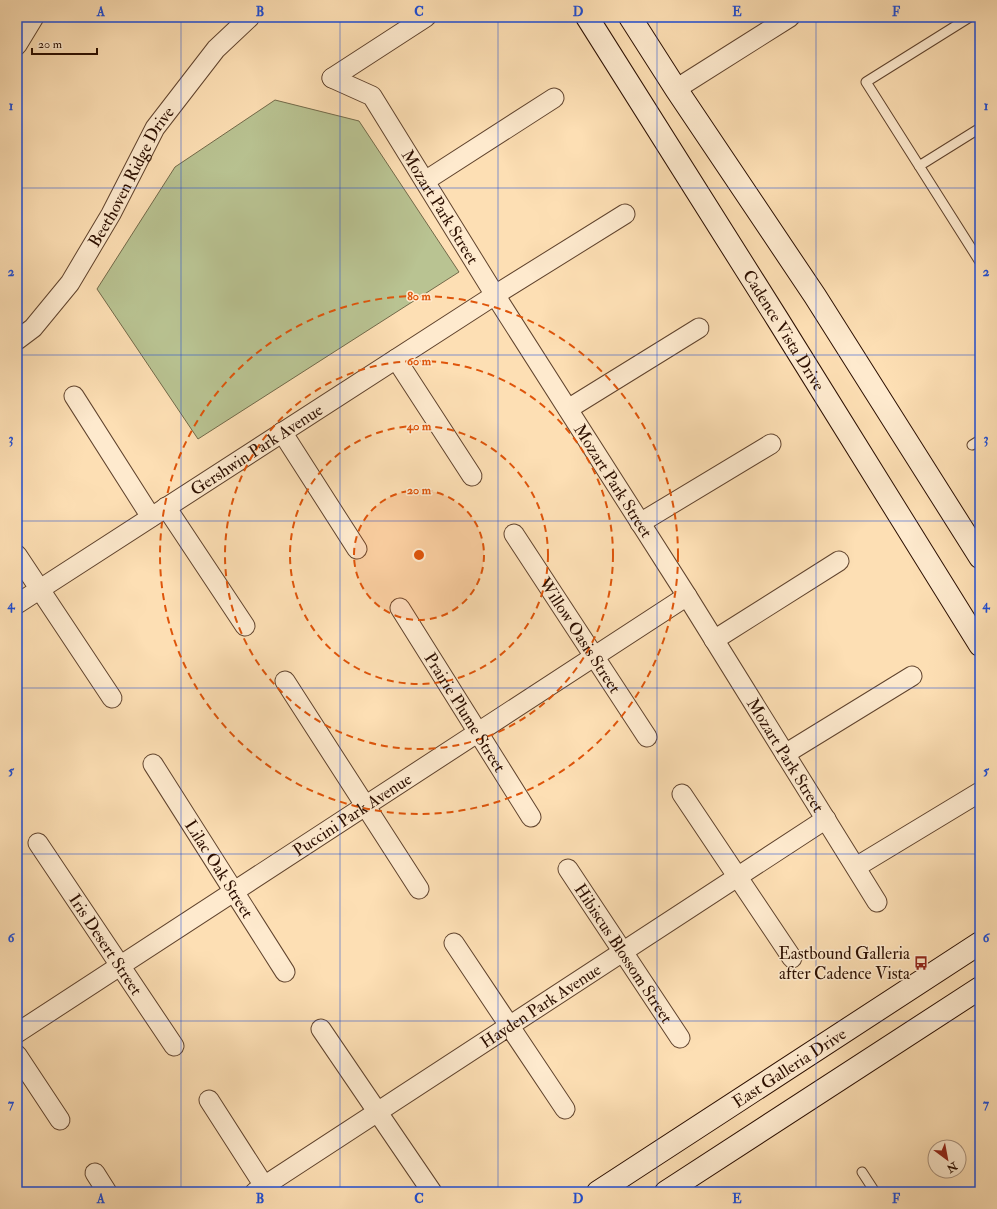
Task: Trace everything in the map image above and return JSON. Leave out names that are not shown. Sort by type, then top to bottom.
[{"type":"street","points":[[17,45],[34,17]]},
{"type":"street","name":"Beethoven Ridge Drive","points":[[17,340],[33,328],[70,283],[111,214],[155,128],[216,49],[250,17]]},
{"type":"street","name":"Mozart Park Street","points":[[426,17],[332,78],[372,96],[495,295],[687,596],[877,902]]},
{"type":"street","name":"Cadence Vista Drive","points":[[587,17],[980,644]]},
{"type":"street","points":[[630,17],[815,296],[980,557]]},
{"type":"street","points":[[676,88],[790,17]]},
{"type":"street","points":[[425,181],[554,98]]},
{"type":"street","name":"Gershwin Park Avenue","points":[[17,604],[396,358],[625,214]]},
{"type":"street","points":[[568,409],[699,328]]},
{"type":"street","points":[[396,358],[472,476]]},
{"type":"street","points":[[74,396],[245,626]]},
{"type":"street","points":[[282,432],[357,549]]},
{"type":"street","points":[[640,523],[771,444]]},
{"type":"street","name":"Willow Oasis Street","points":[[514,534],[647,737]]},
{"type":"street","points":[[17,555],[112,698]]},
{"type":"street","points":[[714,640],[839,561]]},
{"type":"street","name":"Puccini Park Avenue","points":[[17,1033],[687,596]]},
{"type":"street","name":"Prairie Plume Street","points":[[400,608],[531,817]]},
{"type":"street","points":[[785,754],[912,676]]},
{"type":"street","points":[[285,681],[419,889]]},
{"type":"street","name":"Lilac Oak Street","points":[[153,764],[285,972]]},
{"type":"street","points":[[856,868],[980,792]]},
{"type":"street","points":[[682,794],[792,958]]},
{"type":"street","name":"Hayden Park Avenue","points":[[263,1190],[378,1112],[826,819]]},
{"type":"street","name":"Iris Desert Street","points":[[38,843],[174,1046]]},
{"type":"street","name":"Hibiscus Blossom Street","points":[[568,869],[680,1038]]},
{"type":"street","points":[[454,943],[565,1108]]},
{"type":"street","name":"East Galleria Drive","points":[[598,1192],[980,943]]},
{"type":"street","points":[[666,1192],[980,988]]},
{"type":"street","points":[[321,1029],[432,1192]]},
{"type":"street","points":[[17,1055],[60,1120]]},
{"type":"street","points":[[208,1100],[263,1190]]},
{"type":"street","points":[[95,1173],[107,1192]]},
{"type":"lane","points":[[970,17],[866,82],[980,262]]},
{"type":"lane","points":[[919,166],[980,128]]},
{"type":"lane","points":[[862,1172],[875,1192]]},
{"type":"green space","points":[[275,100],[359,121],[459,272],[198,439],[97,289],[175,167]]},
{"type":"place","name":"Eastbound Galleria after Cadence Vista","points":[[921,963]]}]
